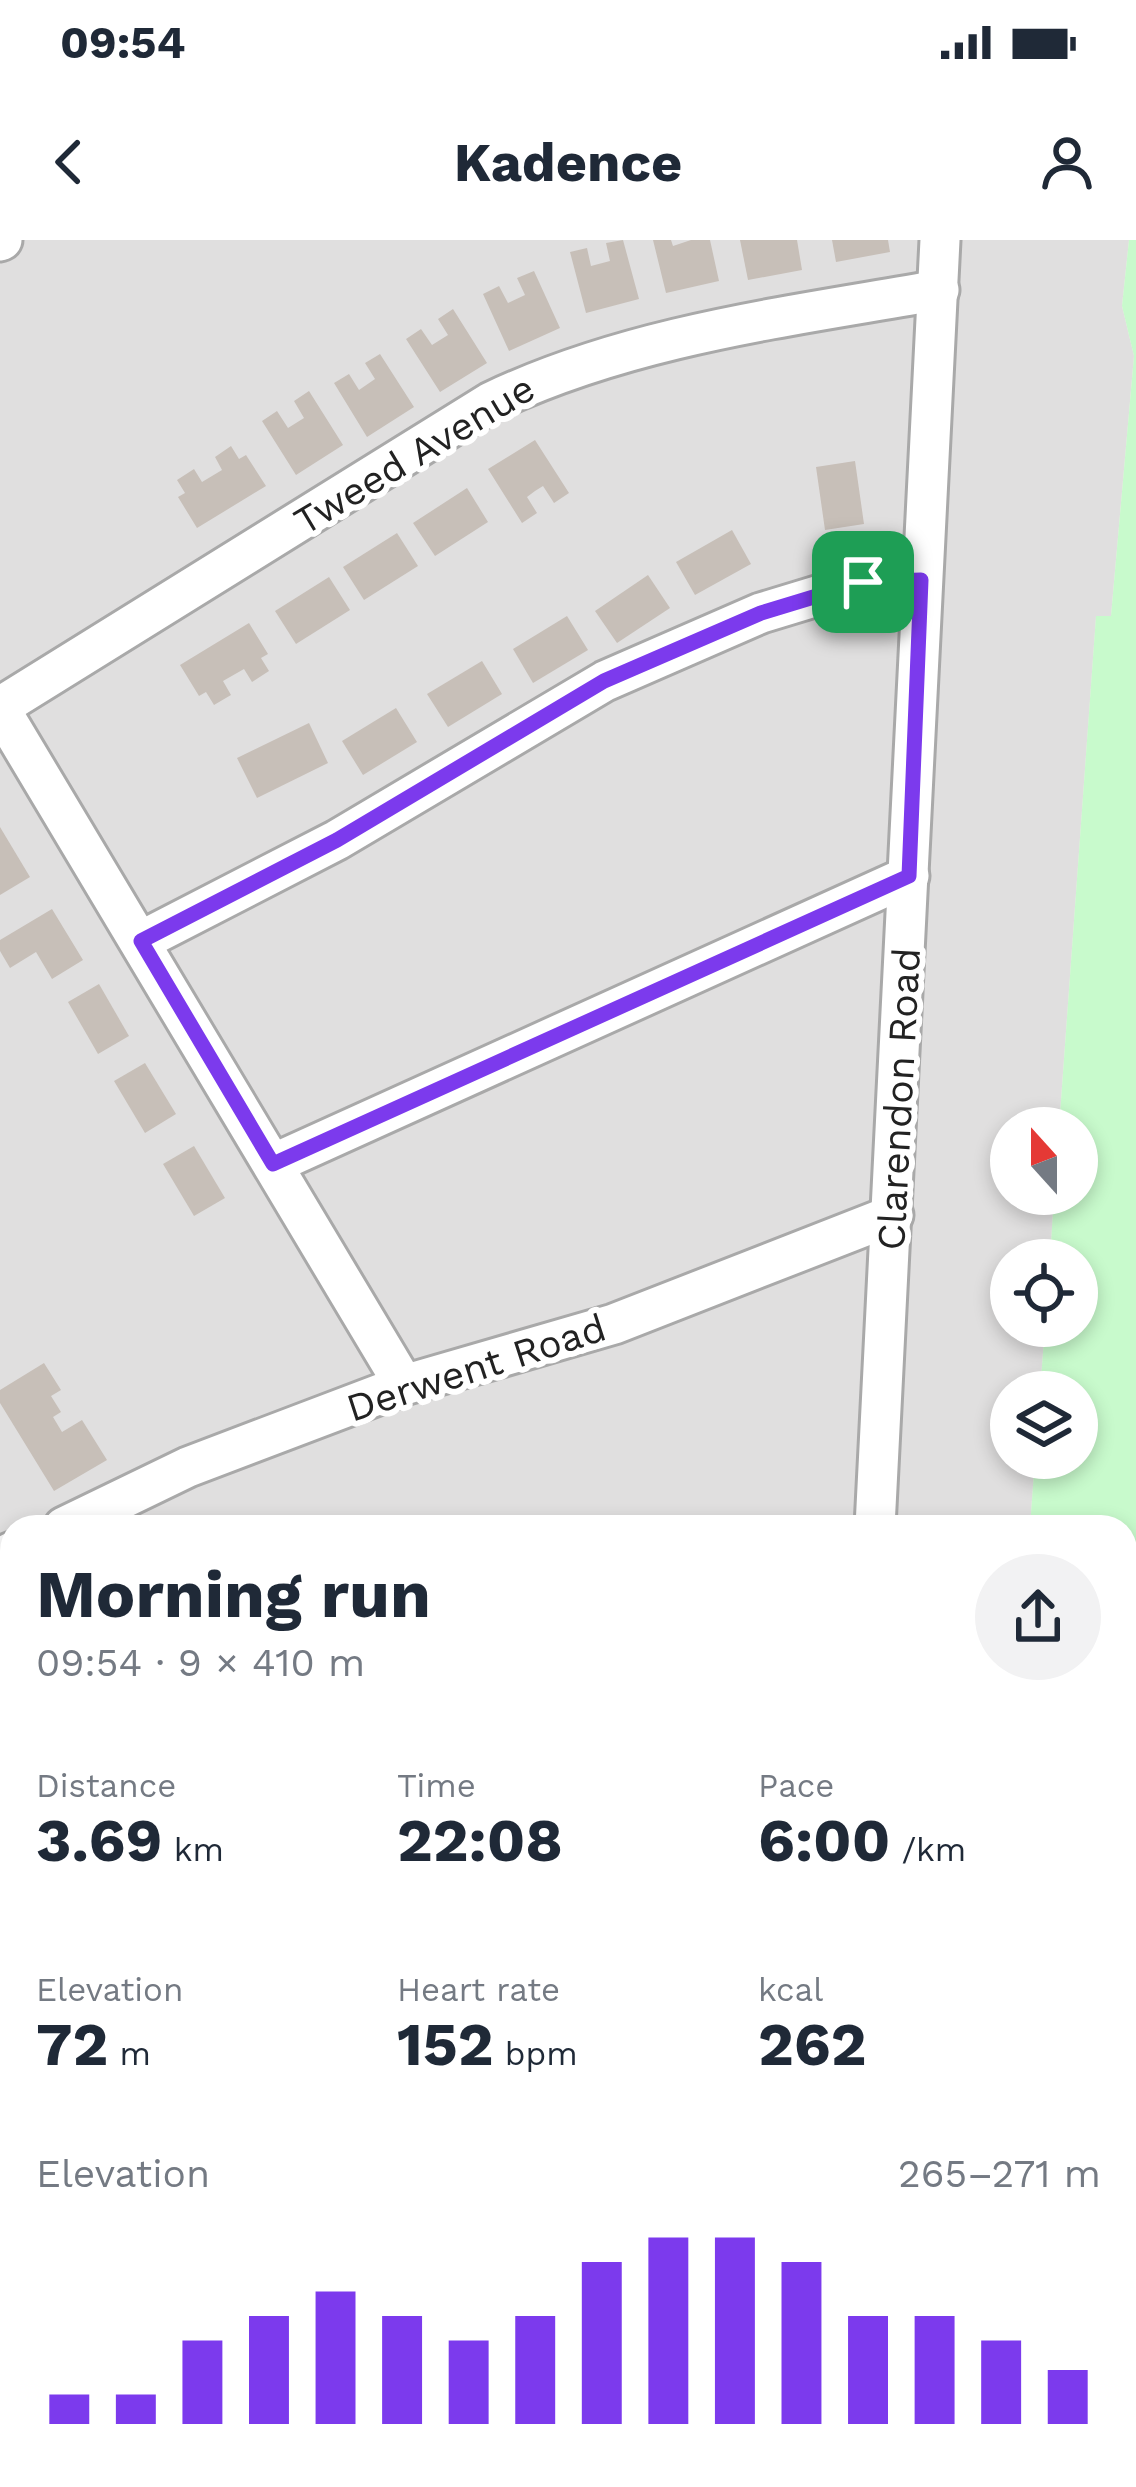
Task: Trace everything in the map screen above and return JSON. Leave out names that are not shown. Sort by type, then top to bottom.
[{"type":"street","name":"Clarendon Road","points":[[876,1515],[940,240]]},
{"type":"street","name":"Tweed Avenue","points":[[0,708],[491,402],[549,374],[615,352],[711,331],[939,290]]},
{"type":"street","points":[[141,941],[337,840],[604,681],[761,613],[863,582],[921,580]]},
{"type":"street","points":[[0,708],[404,1385]]},
{"type":"street","points":[[273,1164],[909,876]]},
{"type":"street","name":"Derwent Road","points":[[89,1515],[188,1467],[404,1385],[614,1324],[892,1215]]},
{"type":"shaded area","points":[[0,240],[1129,240],[1122,306],[1134,356],[1111,616],[1096,617],[1061,1107],[990,1107],[990,1215],[1053,1215],[1051,1239],[990,1239],[990,1347],[1043,1347],[1042,1371],[990,1371],[990,1479],[1033,1479],[1031,1515],[0,1515]]},
{"type":"green space","points":[[1129,240],[1136,240],[1136,1515],[1031,1515],[1033,1479],[1098,1479],[1098,1371],[1042,1371],[1043,1347],[1098,1347],[1098,1239],[1051,1239],[1053,1215],[1098,1215],[1098,1107],[1061,1107],[1096,616],[1111,616],[1134,356],[1122,306]]},
{"type":"building","points":[[623,240],[639,299],[586,313],[570,252],[587,248],[591,266],[610,261],[606,243]]},
{"type":"building","points":[[653,240],[671,240],[673,246],[710,240],[719,281],[666,293]]},
{"type":"building","points":[[740,240],[797,240],[802,270],[748,280]]},
{"type":"building","points":[[832,240],[888,240],[890,252],[836,262]]},
{"type":"building","points":[[534,271],[560,328],[509,351],[483,294],[499,286],[508,303],[525,295],[517,278]]},
{"type":"building","points":[[453,309],[487,363],[440,392],[406,339],[421,329],[432,345],[448,335],[438,319]]},
{"type":"building","points":[[380,354],[414,407],[367,437],[334,383],[349,374],[359,390],[375,379],[365,363]]},
{"type":"building","points":[[309,391],[343,445],[296,475],[262,421],[277,411],[288,428],[304,418],[294,401]]},
{"type":"building","points":[[535,440],[569,493],[554,503],[543,486],[535,491],[527,497],[537,513],[522,523],[488,469]]},
{"type":"building","points":[[231,446],[239,459],[246,455],[266,486],[197,528],[178,497],[185,493],[177,480],[194,469],[202,482],[222,470],[215,457]]},
{"type":"building","points":[[855,461],[864,524],[825,530],[816,467]]},
{"type":"building","points":[[467,488],[488,522],[435,556],[413,523]]},
{"type":"building","points":[[732,530],[751,564],[695,595],[676,562]]},
{"type":"building","points":[[397,533],[418,566],[364,600],[343,567]]},
{"type":"building","points":[[648,575],[670,608],[617,643],[595,611]]},
{"type":"building","points":[[329,577],[350,610],[296,644],[275,611]]},
{"type":"building","points":[[567,616],[588,650],[533,683],[513,649]]},
{"type":"building","points":[[249,623],[268,654],[261,658],[269,671],[252,682],[244,669],[223,681],[231,695],[214,705],[206,692],[199,696],[180,665]]},
{"type":"building","points":[[482,661],[502,694],[448,727],[427,694]]},
{"type":"building","points":[[396,708],[417,742],[363,775],[342,741]]},
{"type":"building","points":[[309,723],[328,763],[257,798],[237,758]]},
{"type":"building","points":[[0,827],[30,877],[0,895]]},
{"type":"building","points":[[52,909],[83,960],[52,979],[36,952],[10,968],[0,951],[0,940]]},
{"type":"building","points":[[99,984],[129,1036],[98,1054],[68,1002]]},
{"type":"building","points":[[145,1063],[176,1114],[145,1133],[114,1081]]},
{"type":"building","points":[[194,1146],[225,1198],[194,1216],[163,1164]]},
{"type":"building","points":[[44,1363],[61,1390],[51,1396],[61,1412],[53,1417],[62,1432],[82,1420],[107,1460],[54,1491],[0,1403],[0,1390]]},
{"type":"route","points":[[921,580],[909,876],[273,1164],[141,941],[337,840],[604,681],[761,613],[863,582],[921,580]]}]
